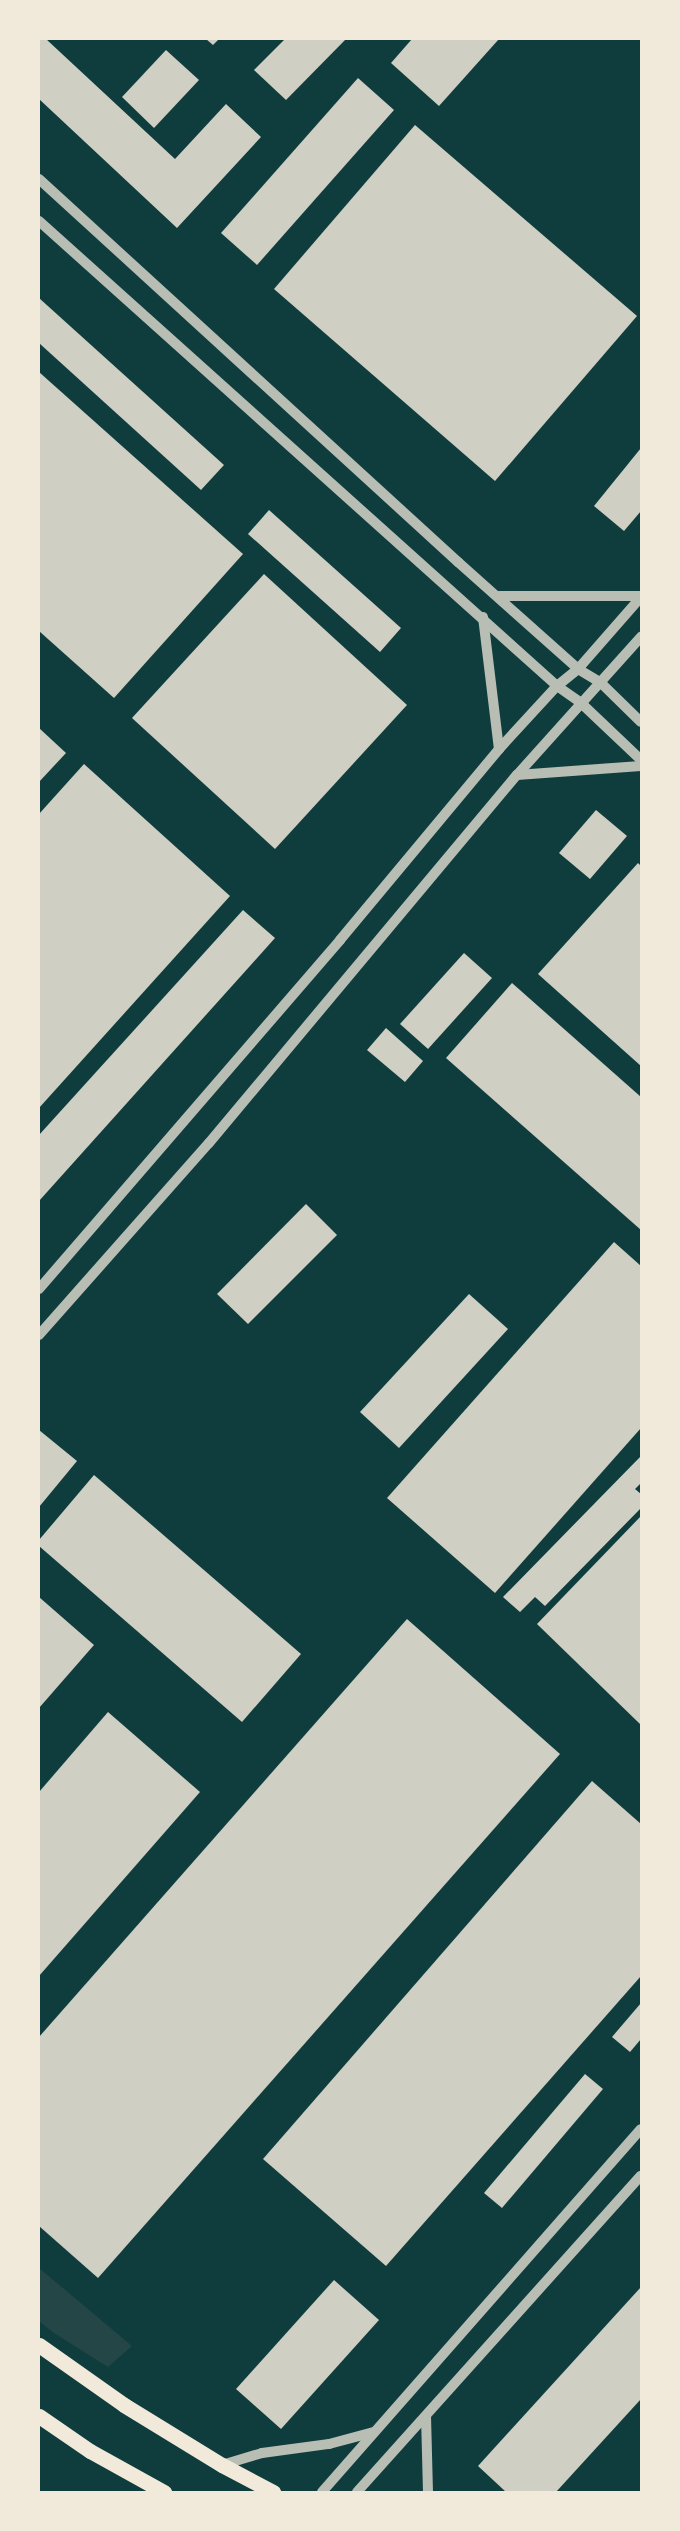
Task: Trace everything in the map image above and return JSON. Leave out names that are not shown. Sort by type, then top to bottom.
[{"type":"main road","points":[[39,2345],[124,2405],[222,2466],[273,2492]]},
{"type":"main road","points":[[39,2416],[90,2451],[164,2492]]},
{"type":"street","points":[[39,179],[458,562],[499,596],[578,669],[600,682],[641,722]]},
{"type":"street","points":[[39,221],[641,760]]},
{"type":"street","points":[[499,596],[641,596]]},
{"type":"street","points":[[39,1288],[340,940],[500,749],[557,686],[578,669],[641,596]]},
{"type":"street","points":[[483,617],[500,749]]},
{"type":"street","points":[[39,1335],[209,1143],[517,775],[641,637]]},
{"type":"street","points":[[517,775],[641,766]]},
{"type":"street","points":[[322,2492],[641,2129]]},
{"type":"street","points":[[357,2492],[641,2176]]},
{"type":"street","points":[[426,2416],[428,2492]]},
{"type":"street","points":[[222,2466],[262,2453],[329,2444],[374,2432]]},
{"type":"shaded area","points":[[39,2268],[132,2346],[108,2367],[39,2321]]},
{"type":"building","points":[[39,39],[46,39],[175,159],[226,104],[261,137],[177,228],[39,99]]},
{"type":"building","points":[[206,39],[219,39],[213,45]]},
{"type":"building","points":[[285,39],[346,39],[286,100],[254,70]]},
{"type":"building","points":[[412,39],[499,39],[439,106],[391,63]]},
{"type":"building","points":[[166,50],[199,80],[154,128],[122,97]]},
{"type":"building","points":[[358,78],[394,110],[257,265],[221,233]]},
{"type":"building","points":[[415,125],[637,316],[495,481],[274,289]]},
{"type":"building","points":[[39,298],[224,465],[201,490],[39,343]]},
{"type":"building","points":[[39,372],[243,554],[114,698],[39,631]]},
{"type":"building","points":[[641,448],[641,511],[624,531],[594,506]]},
{"type":"building","points":[[269,510],[401,628],[380,652],[248,534]]},
{"type":"building","points":[[264,574],[407,705],[275,849],[132,718]]},
{"type":"building","points":[[39,728],[66,753],[39,782]]},
{"type":"building","points":[[84,764],[230,896],[39,1108],[39,814]]},
{"type":"building","points":[[596,810],[627,836],[590,879],[559,853]]},
{"type":"building","points":[[638,863],[641,866],[641,1066],[538,974]]},
{"type":"building","points":[[243,910],[275,938],[39,1201],[39,1135]]},
{"type":"building","points":[[464,953],[492,978],[428,1049],[400,1024]]},
{"type":"building","points":[[512,983],[641,1097],[641,1230],[446,1058]]},
{"type":"building","points":[[386,1028],[423,1061],[405,1082],[367,1050]]},
{"type":"building","points":[[306,1204],[337,1235],[248,1324],[217,1294]]},
{"type":"building","points":[[614,1242],[641,1266],[641,1428],[495,1593],[387,1498]]},
{"type":"building","points":[[469,1294],[508,1329],[399,1448],[360,1412]]},
{"type":"building","points":[[39,1430],[77,1461],[39,1507]]},
{"type":"building","points":[[641,1456],[641,1483],[635,1489],[641,1494],[641,1508],[545,1606],[535,1597],[520,1612],[503,1597]]},
{"type":"building","points":[[94,1475],[301,1654],[242,1722],[39,1546],[39,1540]]},
{"type":"building","points":[[641,1516],[641,1725],[537,1624]]},
{"type":"building","points":[[39,1597],[94,1645],[39,1708]]},
{"type":"building","points":[[407,1619],[560,1754],[98,2278],[39,2226],[39,2037]]},
{"type":"building","points":[[108,1712],[200,1792],[39,1976],[39,1792]]},
{"type":"building","points":[[592,1781],[641,1824],[641,1976],[386,2266],[263,2159]]},
{"type":"building","points":[[641,2003],[641,2039],[630,2052],[612,2037]]},
{"type":"building","points":[[585,2074],[603,2089],[502,2208],[484,2193]]},
{"type":"building","points":[[334,2280],[379,2320],[281,2429],[236,2389]]},
{"type":"building","points":[[641,2287],[641,2399],[556,2492],[506,2492],[478,2466]]}]
